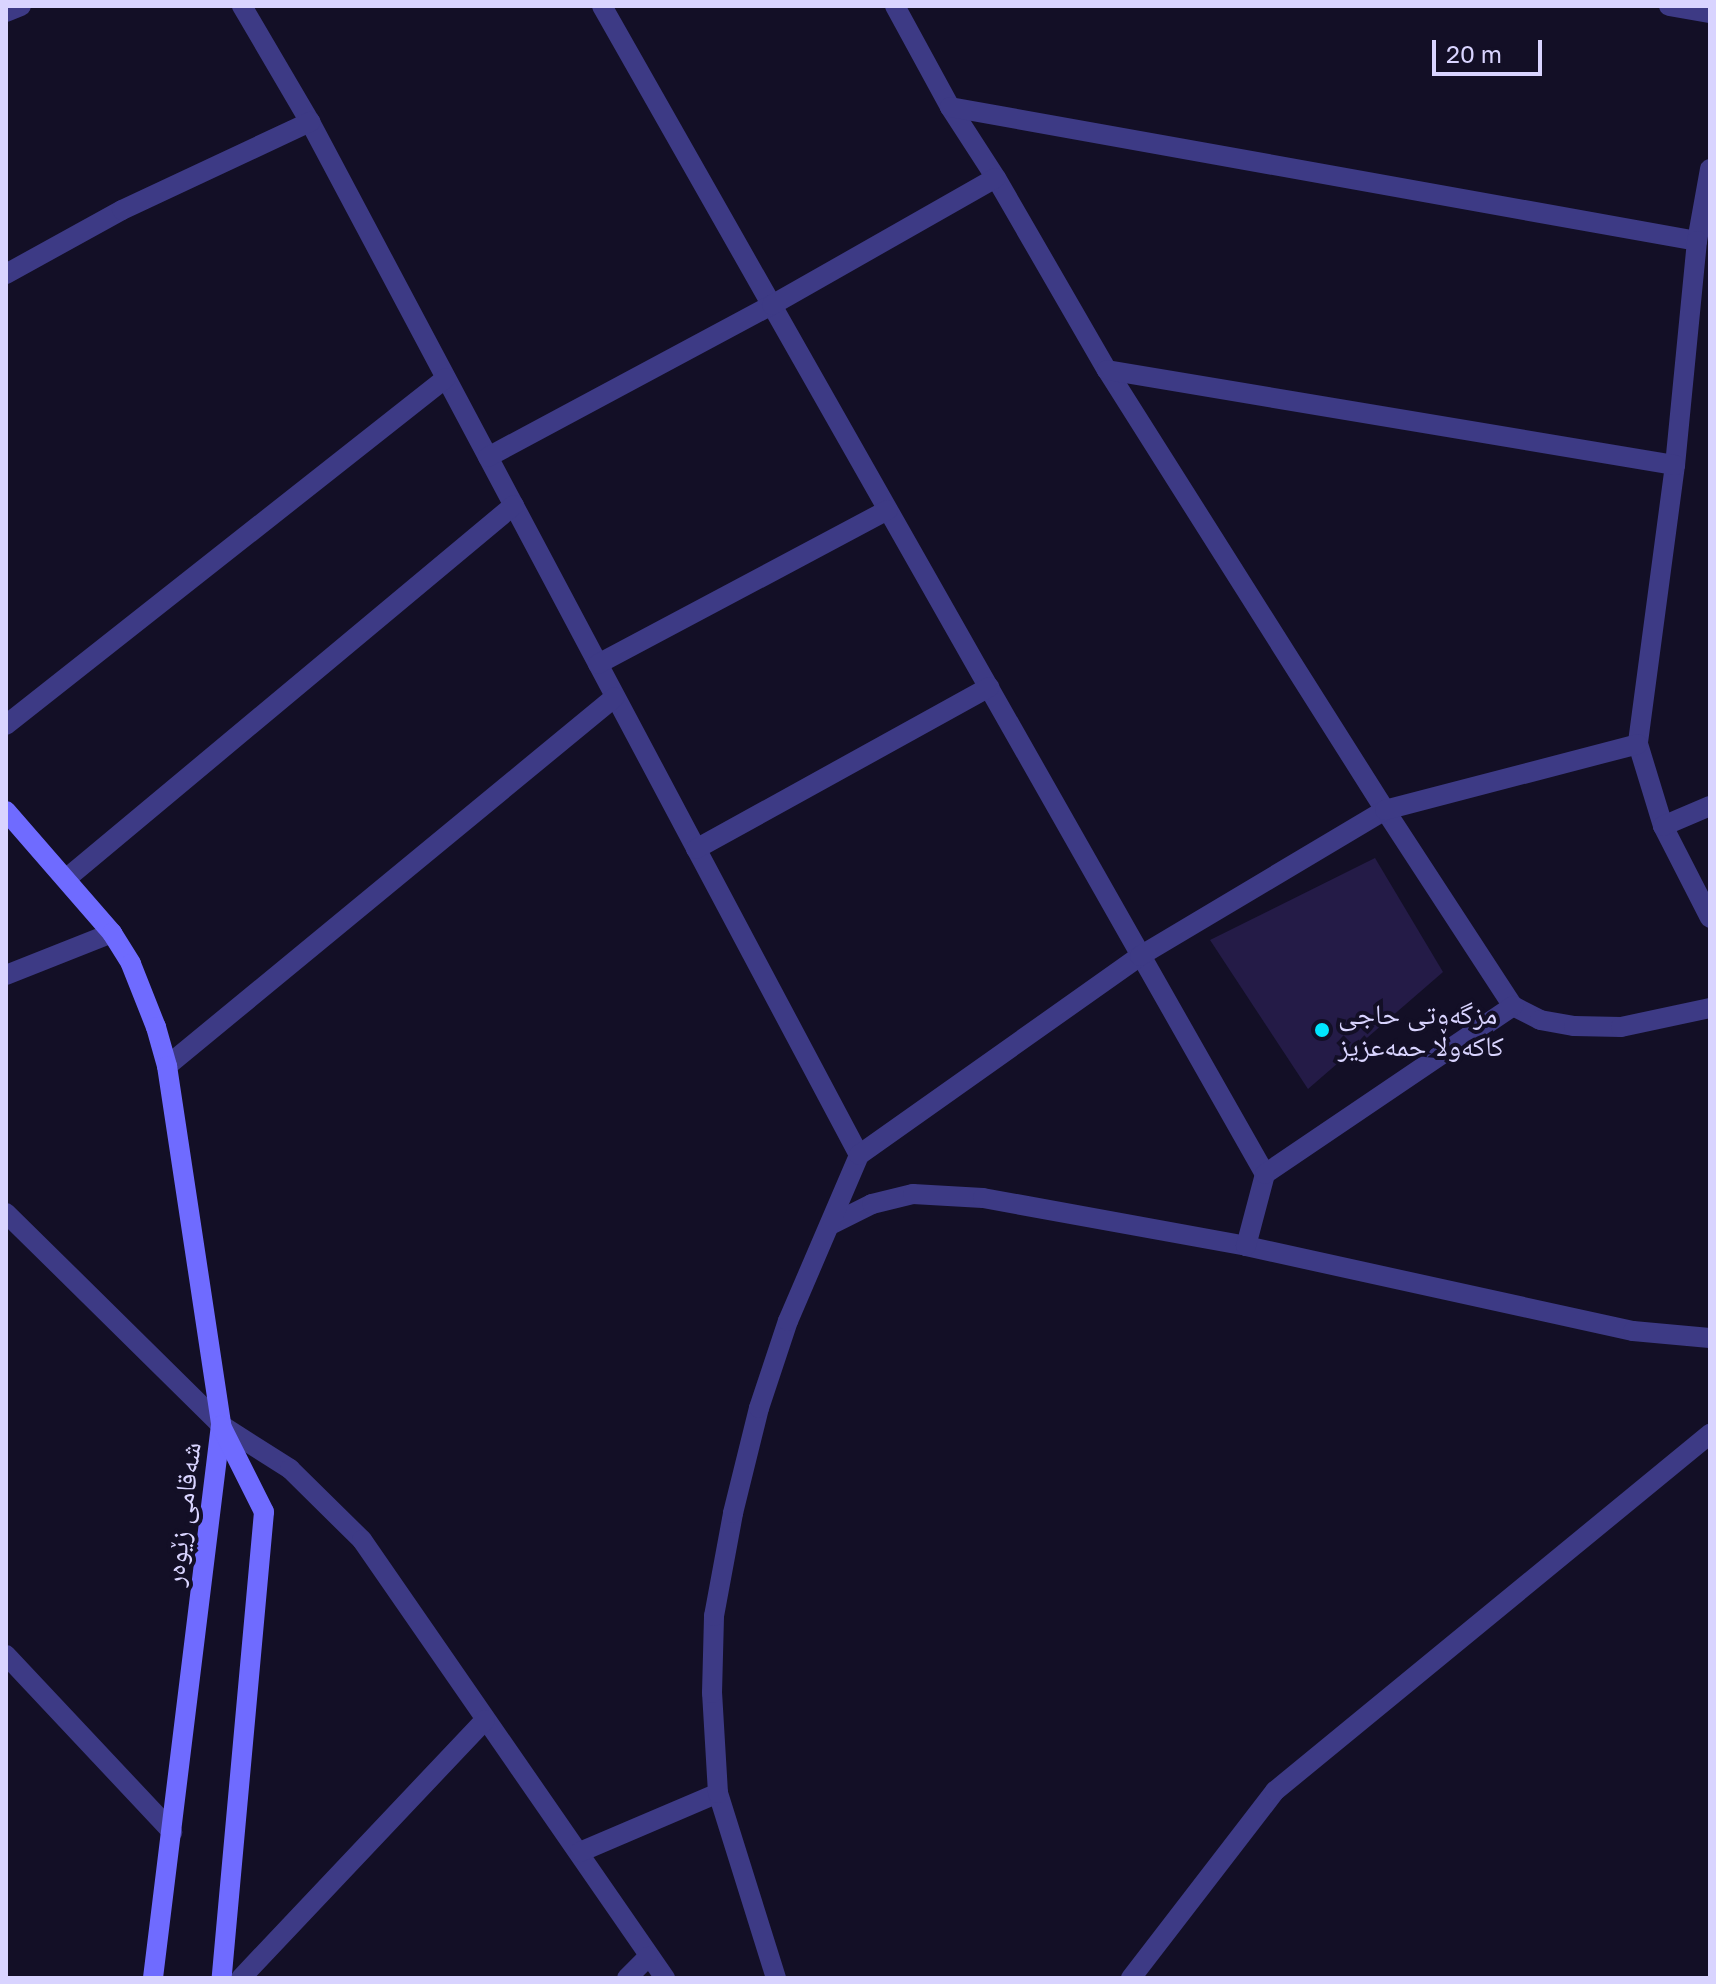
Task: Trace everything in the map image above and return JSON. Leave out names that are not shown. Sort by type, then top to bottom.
[{"type":"main road","points":[[9,820],[67,878],[112,933],[141,988],[167,1066],[221,1425]]},
{"type":"main road","name":"شەقامی زێوەر","points":[[153,1978],[221,1425]]},
{"type":"main road","name":"شەقامی زێوەر","points":[[221,1425],[264,1512],[222,1978]]},
{"type":"street","points":[[6,12],[21,6]]},
{"type":"street","points":[[242,6],[310,122],[859,1155]]},
{"type":"street","points":[[602,6],[1265,1174]]},
{"type":"street","points":[[895,6],[950,107],[996,178],[1107,370],[1385,810],[1513,1006],[1540,1020],[1605,1027],[1621,1027],[1710,1008]]},
{"type":"street","points":[[1669,6],[1710,13]]},
{"type":"street","points":[[950,107],[1697,241]]},
{"type":"street","points":[[6,274],[122,210],[310,122]]},
{"type":"street","points":[[1710,169],[1697,241],[1675,465],[1638,744],[1663,826],[1710,918]]},
{"type":"street","points":[[488,457],[772,305],[996,178]]},
{"type":"street","points":[[1107,370],[1675,465]]},
{"type":"street","points":[[6,725],[446,378]]},
{"type":"street","points":[[67,878],[514,505]]},
{"type":"street","points":[[598,664],[888,510]]},
{"type":"street","points":[[696,849],[989,687]]},
{"type":"street","points":[[167,1066],[615,697]]},
{"type":"street","points":[[776,1978],[718,1793],[712,1693],[714,1616],[733,1513],[759,1408],[788,1321],[859,1155],[1140,956],[1385,810],[1638,744]]},
{"type":"street","points":[[1663,826],[1710,806]]},
{"type":"street","points":[[6,975],[112,933]]},
{"type":"street","points":[[1246,1246],[1265,1174],[1513,1006]]},
{"type":"street","points":[[830,1225],[872,1204],[913,1194],[983,1198],[1246,1246],[1633,1331],[1710,1338]]},
{"type":"street","points":[[6,1213],[221,1425],[290,1469],[362,1540],[665,1978]]},
{"type":"street","points":[[1131,1978],[1275,1791],[1710,1434]]},
{"type":"street","points":[[6,1655],[172,1832]]},
{"type":"street","points":[[241,1978],[485,1720]]},
{"type":"street","points":[[580,1852],[718,1793]]},
{"type":"street","points":[[627,1978],[648,1957]]},
{"type":"building","name":"مزگەوتی حاجی کاکەوڵا حمەعزیز","points":[[1375,858],[1443,972],[1308,1089],[1210,940]]},
{"type":"place","name":"مزگەوتی حاجی کاکەوڵا حمەعزیز","points":[[1322,1030]]}]
